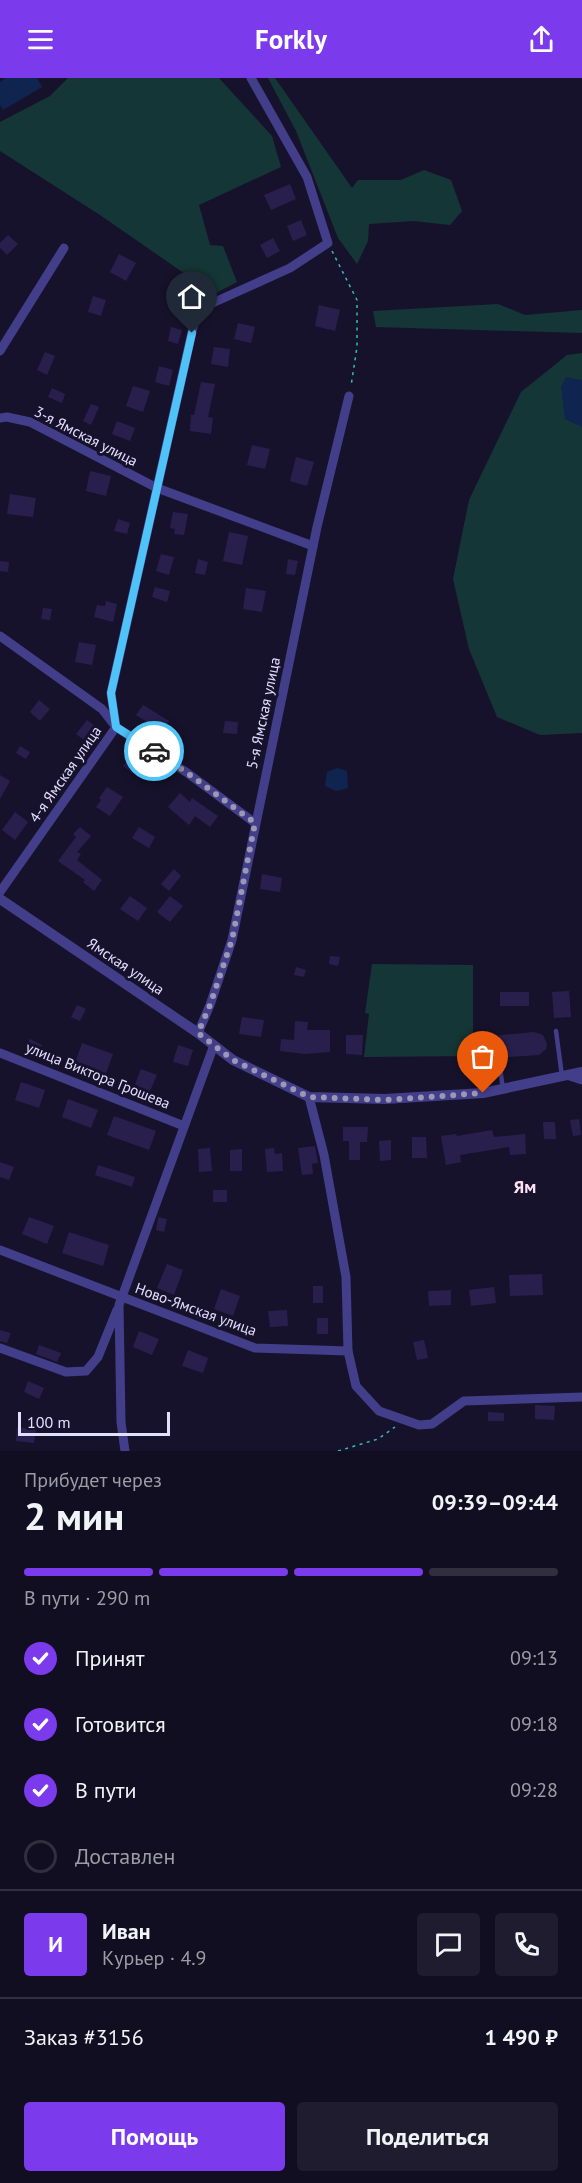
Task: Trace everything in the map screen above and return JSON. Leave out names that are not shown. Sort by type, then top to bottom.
[{"type":"street","points":[[252,78],[307,177],[328,243]]},
{"type":"street","name":"4-я Ямская улица","points":[[0,892],[116,727],[111,693],[196,310],[290,268],[328,243]]},
{"type":"street","points":[[0,351],[64,248]]},
{"type":"street","name":"5-я Ямская улица","points":[[198,1033],[232,940],[313,546],[349,396]]},
{"type":"street","name":"3-я Ямская улица","points":[[0,418],[7,417],[30,422],[157,488],[313,546]]},
{"type":"street","points":[[0,636],[102,709],[116,727],[186,772],[255,823]]},
{"type":"street","name":"Ямская улица","points":[[0,899],[198,1033],[233,1060],[309,1097]]},
{"type":"street","points":[[0,1348],[66,1372],[86,1371],[99,1357],[214,1046]]},
{"type":"street","name":"улица Виктора Грошева","points":[[0,1053],[184,1126]]},
{"type":"street","points":[[582,1072],[483,1093],[385,1100],[309,1097],[324,1155],[346,1276],[348,1351],[356,1386],[379,1412],[419,1425],[432,1424],[464,1401],[582,1397]]},
{"type":"street","points":[[566,1077],[582,1080]]},
{"type":"street","name":"Ново-Ямская улица","points":[[0,1250],[120,1301],[255,1348],[348,1351]]},
{"type":"street","points":[[120,1301],[121,1422],[125,1451]]},
{"type":"lane","points":[[556,1031],[566,1077]]},
{"type":"lane","points":[[500,1068],[503,1089]]},
{"type":"path","points":[[328,243],[357,300],[357,347],[349,396]]},
{"type":"path","points":[[338,1451],[378,1439],[405,1420]]},
{"type":"green space","points":[[68,78],[219,78],[272,136],[281,167],[199,205],[210,245],[223,246],[237,282],[214,294],[100,215],[0,151],[0,122],[50,96]]},
{"type":"green space","points":[[268,78],[275,78],[352,188],[358,180],[401,180],[424,170],[451,180],[462,211],[450,225],[414,221],[369,224],[368,241],[357,264],[338,238],[296,131]]},
{"type":"green space","points":[[498,304],[525,315],[582,310],[582,333],[376,327],[373,311]]},
{"type":"green space","points":[[582,353],[582,733],[540,735],[497,717],[469,649],[453,579],[469,500],[521,392],[567,355]]},
{"type":"green space","points":[[372,964],[473,965],[473,1056],[364,1057],[369,1014],[365,1013]]},
{"type":"water","points":[[6,78],[37,78],[42,87],[3,110],[0,105],[0,82]]},
{"type":"water","points":[[566,377],[582,380],[582,427],[565,419],[561,387]]},
{"type":"water","points":[[337,768],[347,771],[348,788],[336,791],[325,786],[327,772]]},
{"type":"building","points":[[290,184],[296,199],[271,210],[264,195]]},
{"type":"building","points":[[301,220],[307,235],[293,241],[287,226]]},
{"type":"building","points":[[8,235],[18,244],[7,255],[0,248],[0,243]]},
{"type":"building","points":[[273,238],[280,251],[267,258],[260,245]]},
{"type":"building","points":[[119,254],[136,263],[126,281],[110,272]]},
{"type":"building","points":[[93,296],[106,300],[101,316],[88,312]]},
{"type":"building","points":[[319,305],[340,310],[335,331],[315,326]]},
{"type":"building","points":[[238,323],[255,327],[251,343],[234,339]]},
{"type":"building","points":[[171,327],[182,330],[178,344],[168,341]]},
{"type":"building","points":[[214,347],[230,349],[228,367],[211,364]]},
{"type":"building","points":[[45,352],[55,356],[47,375],[37,370]]},
{"type":"building","points":[[159,366],[173,370],[169,386],[155,382]]},
{"type":"building","points":[[201,382],[215,384],[208,417],[213,418],[211,434],[190,431],[191,415],[194,415]]},
{"type":"building","points":[[133,386],[150,391],[143,412],[126,406]]},
{"type":"building","points":[[52,388],[65,394],[62,403],[48,397]]},
{"type":"building","points":[[91,404],[99,407],[91,425],[83,421]]},
{"type":"building","points":[[117,421],[135,428],[130,441],[112,434]]},
{"type":"building","points":[[252,445],[270,449],[265,469],[247,465]]},
{"type":"building","points":[[296,457],[314,462],[307,486],[290,481]]},
{"type":"building","points":[[90,471],[111,476],[106,496],[86,491]]},
{"type":"building","points":[[10,494],[36,498],[33,517],[7,514]]},
{"type":"building","points":[[173,512],[188,514],[184,535],[174,534],[175,529],[170,528]]},
{"type":"building","points":[[118,519],[130,523],[127,534],[114,531]]},
{"type":"building","points":[[229,532],[248,536],[242,565],[223,561]]},
{"type":"building","points":[[161,554],[174,557],[169,575],[156,571]]},
{"type":"building","points":[[198,559],[208,562],[205,575],[195,573]]},
{"type":"building","points":[[288,559],[298,561],[295,575],[286,574]]},
{"type":"building","points":[[0,561],[9,562],[8,572],[0,571]]},
{"type":"building","points":[[155,587],[170,591],[167,602],[152,597]]},
{"type":"building","points":[[246,588],[266,591],[262,612],[243,609]]},
{"type":"building","points":[[106,601],[117,604],[113,622],[94,617],[97,605],[105,606]]},
{"type":"building","points":[[43,608],[52,609],[50,620],[41,619]]},
{"type":"building","points":[[79,642],[96,645],[92,665],[75,662]]},
{"type":"building","points":[[39,700],[50,709],[40,721],[30,712]]},
{"type":"building","points":[[143,705],[169,721],[162,732],[136,715]]},
{"type":"building","points":[[87,720],[103,732],[92,746],[76,734]]},
{"type":"building","points":[[225,721],[238,722],[237,734],[223,733]]},
{"type":"building","points":[[20,746],[30,752],[26,759],[16,753]]},
{"type":"building","points":[[131,756],[152,772],[147,779],[133,769],[131,772],[123,766]]},
{"type":"building","points":[[0,775],[10,781],[0,799]]},
{"type":"building","points":[[107,787],[123,797],[110,816],[96,807]]},
{"type":"building","points":[[180,793],[190,802],[192,798],[218,816],[210,827],[195,816],[189,825],[168,807]]},
{"type":"building","points":[[15,812],[28,822],[15,840],[2,830]]},
{"type":"building","points":[[80,827],[91,836],[77,852],[81,854],[77,860],[102,880],[94,891],[83,882],[85,880],[58,861],[76,837],[73,834]]},
{"type":"building","points":[[139,827],[155,837],[149,848],[132,838]]},
{"type":"building","points":[[174,869],[181,876],[169,891],[161,884]]},
{"type":"building","points":[[262,874],[282,878],[280,892],[260,889]]},
{"type":"building","points":[[130,896],[147,908],[138,921],[120,909]]},
{"type":"building","points":[[170,896],[183,906],[170,922],[157,912]]},
{"type":"building","points":[[330,956],[340,957],[338,966],[329,964]]},
{"type":"building","points":[[296,967],[306,970],[304,977],[294,975]]},
{"type":"building","points":[[569,991],[571,1017],[554,1018],[552,992]]},
{"type":"building","points":[[500,992],[529,992],[529,1006],[500,1006]]},
{"type":"building","points":[[77,1005],[86,1009],[80,1021],[71,1017]]},
{"type":"building","points":[[242,1017],[264,1020],[261,1037],[239,1034]]},
{"type":"building","points":[[295,1021],[308,1022],[307,1030],[330,1030],[330,1052],[305,1054],[280,1051],[281,1039],[294,1040]]},
{"type":"building","points":[[534,1032],[543,1035],[547,1044],[546,1049],[539,1055],[508,1057],[508,1055],[492,1055],[491,1036]]},
{"type":"building","points":[[346,1035],[363,1035],[362,1055],[346,1054]]},
{"type":"building","points":[[30,1039],[42,1045],[36,1057],[24,1052]]},
{"type":"building","points":[[82,1043],[113,1054],[105,1076],[74,1066]]},
{"type":"building","points":[[178,1045],[193,1050],[188,1066],[173,1062]]},
{"type":"building","points":[[141,1069],[157,1075],[149,1093],[134,1087]]},
{"type":"building","points":[[21,1082],[45,1090],[39,1108],[15,1100]]},
{"type":"building","points":[[68,1099],[98,1110],[91,1128],[62,1117]]},
{"type":"building","points":[[114,1116],[156,1131],[149,1150],[107,1135]]},
{"type":"building","points":[[579,1119],[581,1135],[573,1136],[570,1120]]},
{"type":"building","points":[[543,1122],[555,1122],[556,1139],[544,1139]]},
{"type":"building","points":[[343,1127],[368,1127],[367,1142],[360,1142],[360,1160],[349,1160],[349,1141],[343,1141]]},
{"type":"building","points":[[492,1130],[494,1137],[525,1134],[526,1154],[510,1155],[509,1147],[460,1155],[461,1162],[446,1165],[441,1136],[456,1134],[457,1136]]},
{"type":"building","points":[[412,1137],[426,1137],[427,1158],[412,1158]]},
{"type":"building","points":[[391,1140],[391,1160],[380,1161],[379,1141]]},
{"type":"building","points":[[315,1146],[318,1163],[312,1164],[313,1174],[302,1175],[298,1148]]},
{"type":"building","points":[[210,1148],[212,1171],[199,1172],[198,1149]]},
{"type":"building","points":[[274,1148],[275,1154],[282,1153],[283,1171],[267,1172],[265,1149]]},
{"type":"building","points":[[242,1149],[242,1171],[230,1171],[230,1150]]},
{"type":"building","points":[[0,1162],[14,1167],[9,1180],[0,1177]]},
{"type":"building","points":[[98,1165],[135,1177],[132,1187],[95,1175]]},
{"type":"building","points":[[213,1190],[227,1190],[227,1202],[213,1202]]},
{"type":"building","points":[[29,1217],[54,1226],[47,1244],[22,1234]]},
{"type":"building","points":[[158,1217],[167,1219],[164,1232],[156,1230]]},
{"type":"building","points":[[69,1232],[109,1245],[103,1266],[62,1253]]},
{"type":"building","points":[[167,1264],[183,1270],[174,1295],[157,1288]]},
{"type":"building","points":[[542,1274],[543,1295],[510,1296],[509,1275]]},
{"type":"building","points":[[313,1286],[323,1286],[323,1303],[313,1303]]},
{"type":"building","points":[[494,1287],[496,1303],[471,1306],[469,1290]]},
{"type":"building","points":[[221,1289],[240,1296],[233,1316],[214,1309]]},
{"type":"building","points":[[451,1290],[451,1305],[429,1306],[428,1291]]},
{"type":"building","points":[[287,1310],[288,1326],[270,1327],[268,1311]]},
{"type":"building","points":[[317,1318],[328,1318],[328,1334],[317,1334]]},
{"type":"building","points":[[0,1330],[11,1333],[7,1343],[0,1341]]},
{"type":"building","points":[[139,1331],[159,1339],[152,1355],[133,1347]]},
{"type":"building","points":[[424,1340],[428,1358],[417,1360],[413,1342]]},
{"type":"building","points":[[39,1345],[61,1353],[57,1362],[36,1354]]},
{"type":"building","points":[[188,1350],[208,1358],[203,1373],[182,1366]]},
{"type":"building","points":[[28,1381],[44,1388],[39,1399],[24,1392]]},
{"type":"building","points":[[535,1405],[555,1406],[554,1420],[535,1419]]},
{"type":"building","points":[[488,1412],[504,1413],[504,1421],[488,1421]]},
{"type":"building","points":[[17,1427],[36,1430],[34,1443],[16,1441]]},
{"type":"way so far","points":[[154,751],[255,823],[232,940],[198,1033],[233,1060],[309,1097],[385,1100],[483,1093]]},
{"type":"district","name":"Ям","points":[[525,1186]]},
{"type":"route","points":[[154,751],[116,727],[111,693],[192,333]]}]
